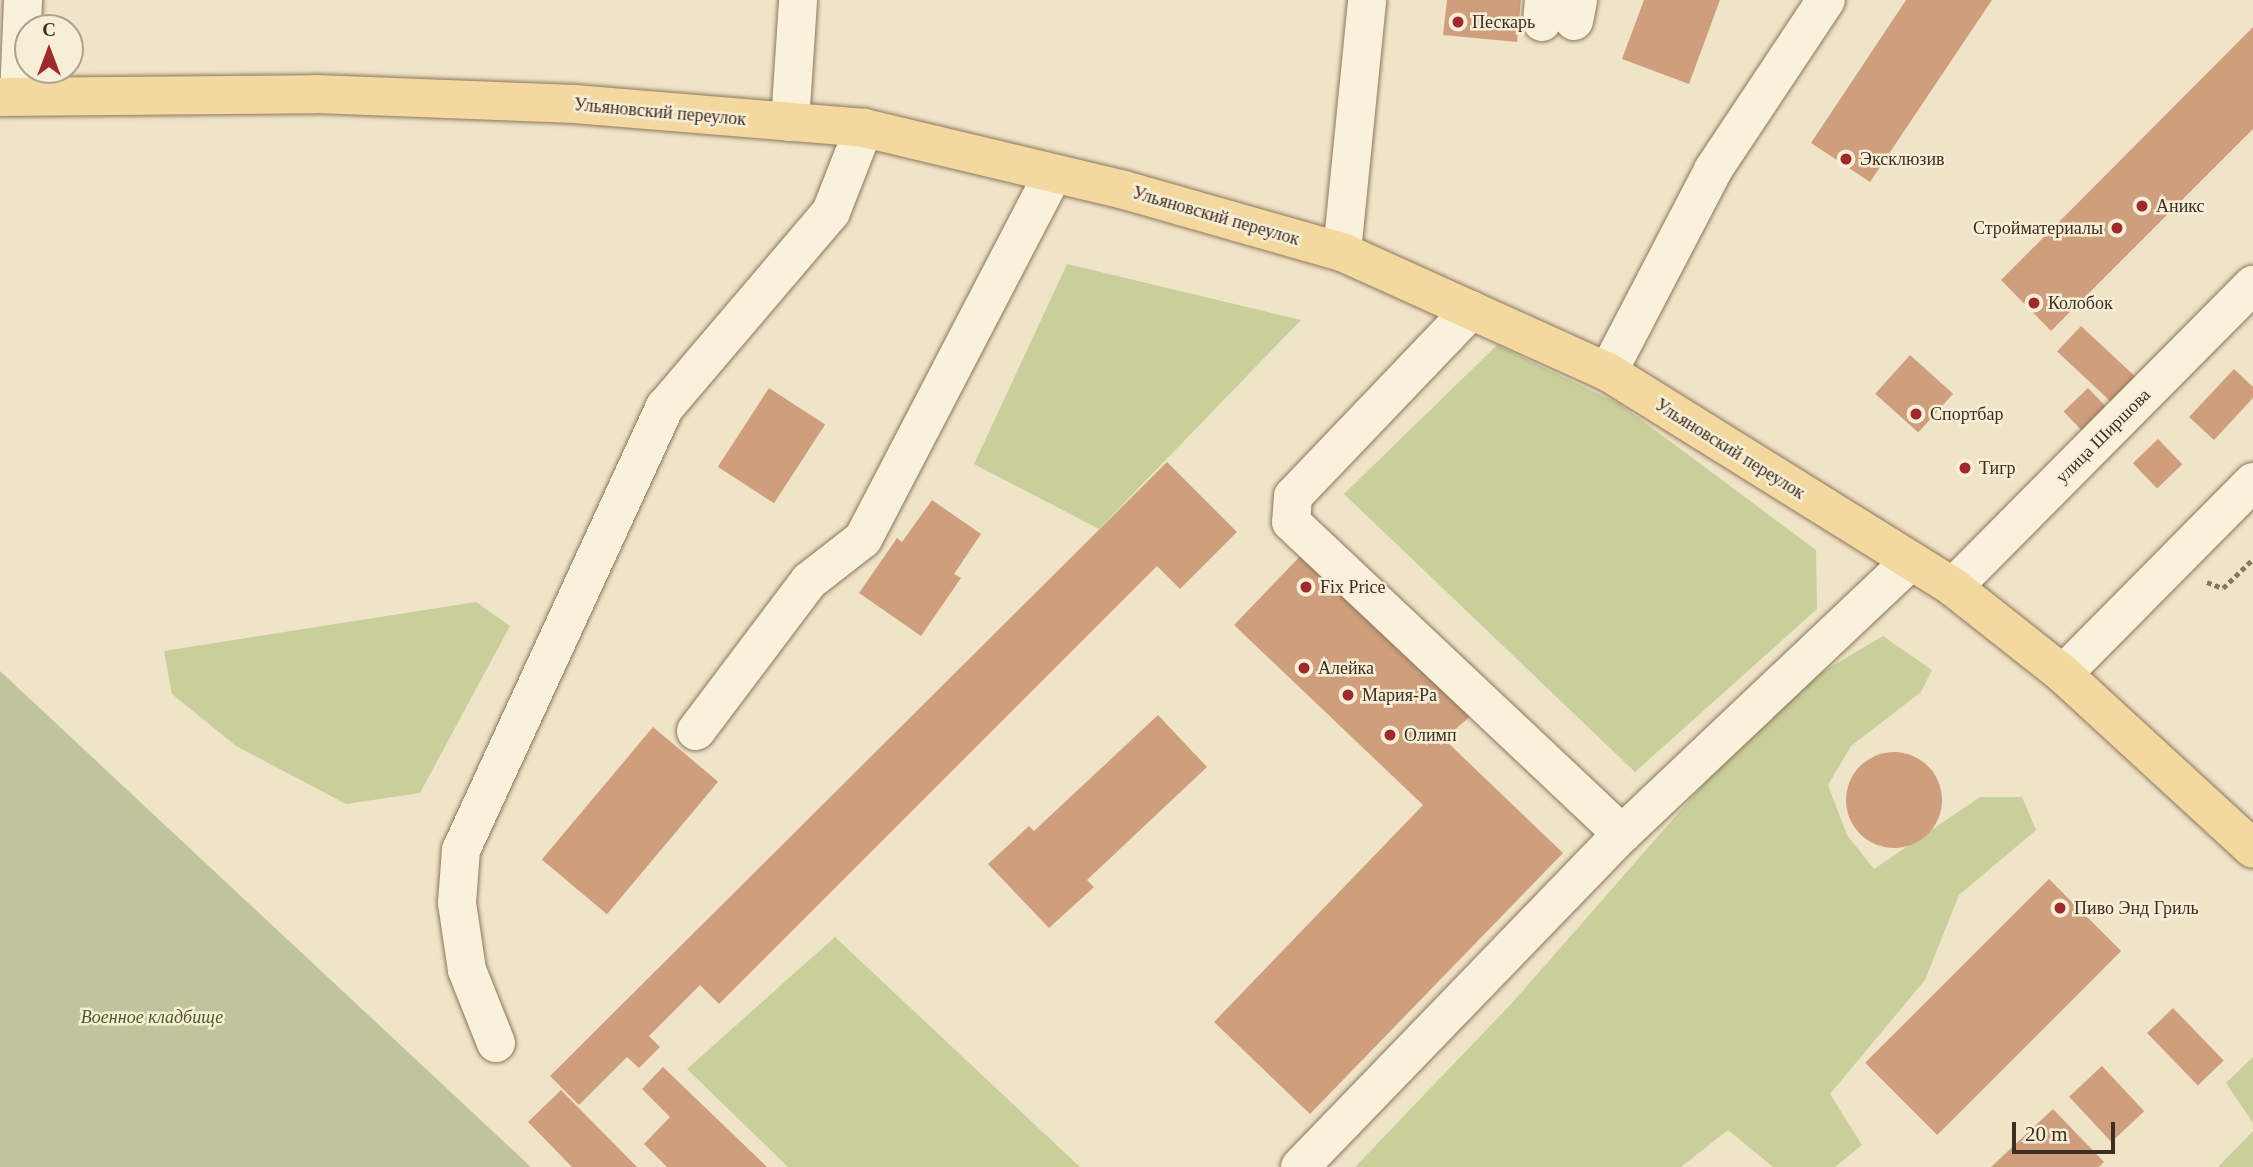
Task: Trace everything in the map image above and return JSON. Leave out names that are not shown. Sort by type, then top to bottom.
[{"type":"main road","name":"Ульяновский переулок","points":[[10,96],[316,94],[575,104],[864,128],[1052,176],[1124,190],[1342,252],[1608,372],[1953,587],[2063,674],[2253,849]]},
{"type":"street","points":[[10,96],[23,0]]},
{"type":"street","points":[[790,122],[798,0]]},
{"type":"street","points":[[1342,252],[1367,0]]},
{"type":"street","points":[[1608,372],[1713,170],[1826,0]]},
{"type":"street","points":[[496,1043],[467,970],[457,903],[461,850],[666,407],[831,212],[864,128]]},
{"type":"street","points":[[696,731],[808,581],[863,539],[1052,176]]},
{"type":"street","name":"улица Ширшова","points":[[1953,587],[2253,285]]},
{"type":"street","points":[[1471,310],[1293,495],[1292,522],[1622,834]]},
{"type":"street","points":[[2063,674],[2253,482]]},
{"type":"street","points":[[1300,1167],[1622,834],[1910,562]]},
{"type":"green space","points":[[1067,264],[1301,320],[1099,529],[974,464]]},
{"type":"green space","points":[[1497,345],[1620,404],[1816,550],[1817,609],[1635,772],[1344,494]]},
{"type":"green space","points":[[476,602],[510,626],[420,793],[346,804],[236,746],[172,694],[164,651]]},
{"type":"green space","points":[[1883,636],[1932,670],[1921,692],[1851,746],[1828,785],[1847,835],[1874,869],[1980,797],[2022,797],[2036,830],[1959,895],[1925,980],[1830,1094],[1862,1145],[1835,1167],[1773,1167],[1728,1130],[1681,1167],[1355,1167],[1511,1004],[1780,697]]},
{"type":"green space","name":"Военное кладбище","points":[[0,671],[531,1167],[0,1167]]},
{"type":"green space","points":[[835,937],[1080,1167],[788,1167],[687,1069]]},
{"type":"green space","points":[[2253,1057],[2253,1123],[2226,1083]]},
{"type":"green space","points":[[2253,1131],[2253,1167],[2218,1167]]},
{"type":"building","points":[[1447,0],[1521,0],[1517,42],[1443,35]]},
{"type":"building","points":[[1644,0],[1720,0],[1689,84],[1622,59]]},
{"type":"building","points":[[1906,0],[1992,0],[1870,182],[1811,143]]},
{"type":"building","points":[[2253,27],[2253,129],[2051,331],[2001,280]]},
{"type":"building","points":[[2081,326],[2135,376],[2111,402],[2057,352]]},
{"type":"building","name":"Спортбар","points":[[1910,355],[1953,394],[1918,432],[1875,394]]},
{"type":"building","points":[[2234,369],[2253,387],[2253,398],[2214,440],[2189,417]]},
{"type":"building","points":[[769,388],[825,424],[774,503],[718,467]]},
{"type":"building","points":[[2088,388],[2112,413],[2088,437],[2064,412]]},
{"type":"building","points":[[2158,439],[2182,464],[2157,488],[2133,463]]},
{"type":"building","points":[[1167,462],[1237,532],[1180,589],[1157,566],[719,1004],[700,985],[649,1036],[660,1047],[639,1068],[627,1057],[579,1105],[550,1076]]},
{"type":"building","points":[[932,500],[981,534],[954,574],[961,578],[921,636],[859,593],[897,538],[902,542]]},
{"type":"building","points":[[1308,548],[1480,708],[1444,739],[1563,853],[1310,1114],[1214,1022],[1423,805],[1234,625]]},
{"type":"building","points":[[1158,715],[1207,767],[1087,880],[1094,887],[1049,928],[988,864],[1029,826],[1034,831]]},
{"type":"building","points":[[653,727],[718,782],[607,914],[542,860]]},
{"type":"building","points":[[1894,752],[1912,756],[1928,766],[1938,782],[1942,800],[1938,818],[1928,834],[1912,844],[1894,848],[1876,844],[1860,834],[1850,818],[1846,800],[1850,782],[1860,766],[1876,756]]},
{"type":"building","points":[[2049,879],[2121,951],[1937,1135],[1865,1063]]},
{"type":"building","points":[[2173,1008],[2224,1061],[2198,1086],[2147,1033]]},
{"type":"building","points":[[2102,1066],[2144,1111],[2111,1142],[2069,1097]]},
{"type":"building","points":[[663,1067],[767,1167],[667,1167],[644,1144],[670,1117],[642,1089]]},
{"type":"building","points":[[561,1090],[637,1167],[572,1167],[528,1122]]},
{"type":"building","points":[[2053,1109],[2104,1162],[2099,1167],[1991,1167]]},
{"type":"place","name":"Пескарь","points":[[1458,22]]},
{"type":"place","name":"Эксклюзив","points":[[1846,159]]},
{"type":"place","name":"Аникс","points":[[2142,206]]},
{"type":"place","name":"Стройматериалы","points":[[2117,228]]},
{"type":"place","name":"Колобок","points":[[2034,303]]},
{"type":"place","name":"Спортбар","points":[[1916,414]]},
{"type":"place","name":"Тигр","points":[[1965,468]]},
{"type":"place","name":"Fix Price","points":[[1306,587]]},
{"type":"place","name":"Алейка","points":[[1304,668]]},
{"type":"place","name":"Мария-Ра","points":[[1348,695]]},
{"type":"place","name":"Олимп","points":[[1390,735]]},
{"type":"place","name":"Пиво Энд Гриль","points":[[2060,908]]}]
